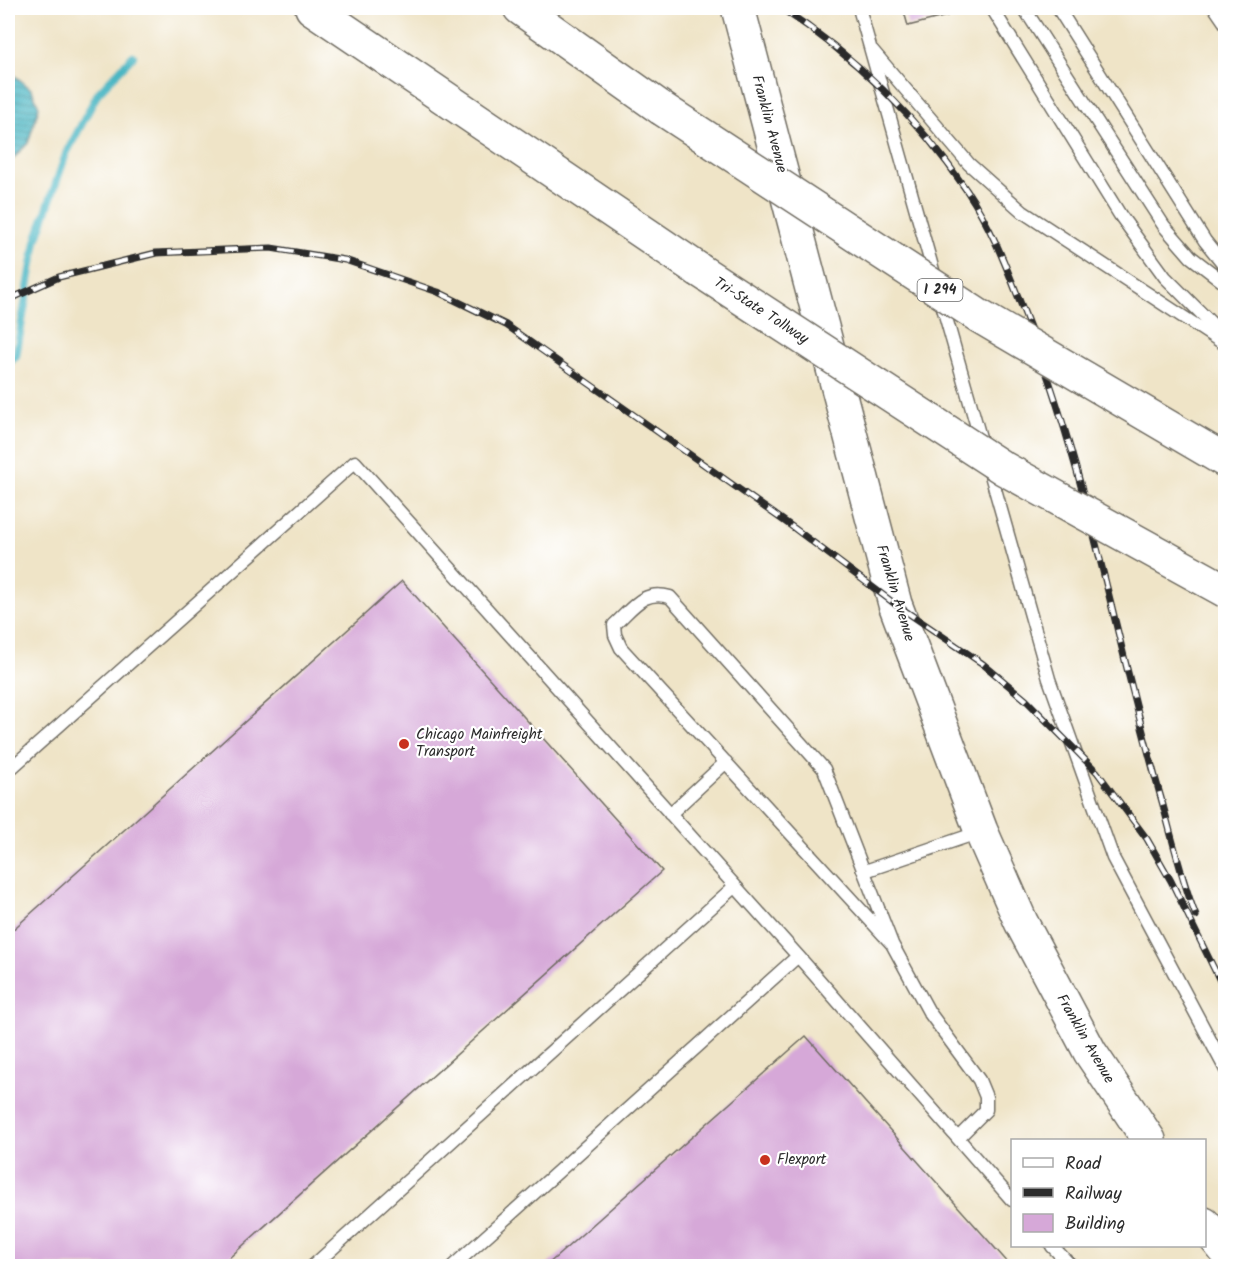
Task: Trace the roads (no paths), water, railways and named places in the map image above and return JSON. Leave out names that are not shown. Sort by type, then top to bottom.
[{"type":"main road","name":"Tri-State Tollway","points":[[312,8],[699,270],[1004,468],[1226,591]]},
{"type":"main road","name":"I 294","points":[[520,8],[661,108],[979,316],[1226,460]]},
{"type":"main road","name":"Franklin Avenue","points":[[738,8],[895,604],[981,831],[1021,922],[1090,1052],[1148,1139]]},
{"type":"main road","points":[[1206,1226],[1226,1251]]},
{"type":"lane","points":[[859,8],[1049,679],[1113,858],[1226,1070]]},
{"type":"lane","points":[[992,8],[1120,215],[1165,277],[1226,338]]},
{"type":"lane","points":[[1024,8],[1164,226],[1191,257],[1226,284]]},
{"type":"lane","points":[[1058,8],[1204,241],[1226,267]]},
{"type":"lane","points":[[1215,8],[1226,24]]},
{"type":"lane","points":[[870,47],[969,164],[1023,212],[1226,345]]},
{"type":"lane","points":[[8,771],[355,462],[798,956],[1011,1199]]},
{"type":"lane","points":[[892,944],[621,648],[615,635],[614,625],[646,596],[658,593],[670,597],[824,769],[892,944],[929,1012],[979,1080],[986,1096],[986,1110],[958,1138]]},
{"type":"lane","points":[[670,814],[726,762]]},
{"type":"lane","points":[[865,871],[981,831]]},
{"type":"lane","points":[[313,1266],[735,886]]},
{"type":"lane","points":[[453,1266],[798,956]]},
{"type":"lane","points":[[1054,1247],[1071,1266]]},
{"type":"water","points":[[8,70],[32,90],[39,107],[28,143],[8,164]]},
{"type":"waterway","points":[[8,364],[16,356],[36,241],[66,154],[98,93],[133,56]]},
{"type":"railway","points":[[781,8],[834,46],[906,114],[948,164],[967,191],[993,236],[1026,317],[1066,435],[1144,738],[1181,872],[1196,916]]},
{"type":"railway","points":[[8,300],[59,277],[156,253],[271,248],[345,260],[438,292],[506,325],[794,528],[895,604],[983,664],[1026,700],[1097,772],[1147,839],[1171,881],[1226,993]]},
{"type":"place","name":"Chicago Mainfreight Transport","points":[[404,744]]},
{"type":"place","name":"Flexport","points":[[765,1160]]}]
